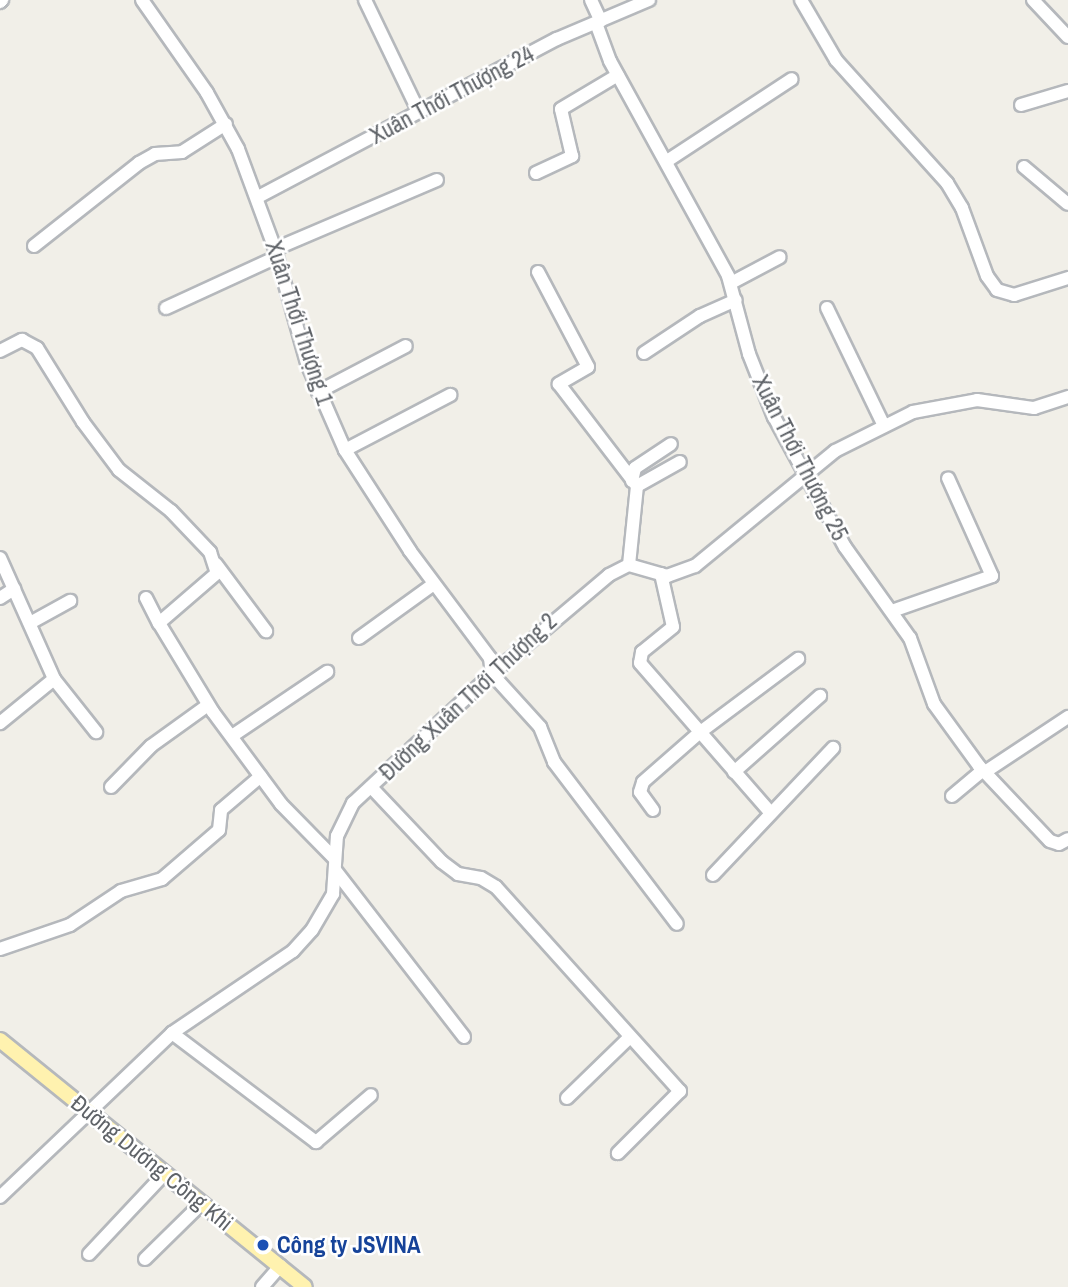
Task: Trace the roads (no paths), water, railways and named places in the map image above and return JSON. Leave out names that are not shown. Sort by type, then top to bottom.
[{"type":"main road","name":"Đường Dương Công Khi","points":[[0,1040],[305,1287]]},
{"type":"street","points":[[365,0],[419,112]]},
{"type":"street","name":"Xuân Thới Thượng 25","points":[[591,0],[618,75],[731,283],[758,383],[845,547],[910,638],[934,704],[984,771],[1052,843],[1061,844],[1068,839]]},
{"type":"street","name":"Xuân Thới Thượng 24","points":[[258,197],[419,112],[598,22],[649,0]]},
{"type":"street","points":[[800,0],[857,86],[947,183],[962,208],[986,276],[997,290],[1014,295],[1068,278]]},
{"type":"street","points":[[1033,0],[1068,37]]},
{"type":"street","name":"Xuân Thới Thượng 1","points":[[147,2],[226,124],[258,197],[318,392],[345,450],[434,584],[489,658],[492,674],[540,727],[554,762],[677,924]]},
{"type":"street","points":[[536,173],[572,156],[561,109],[618,75]]},
{"type":"street","points":[[667,161],[792,79]]},
{"type":"street","points":[[1021,105],[1068,91]]},
{"type":"street","points":[[34,246],[139,163],[155,154],[182,152],[226,124]]},
{"type":"street","points":[[1024,167],[1068,204]]},
{"type":"street","points":[[166,308],[276,253],[437,180]]},
{"type":"street","points":[[731,283],[780,257]]},
{"type":"street","points":[[538,272],[588,367],[559,384],[634,483]]},
{"type":"street","points":[[644,353],[700,316],[736,300]]},
{"type":"street","points":[[827,308],[884,426]]},
{"type":"street","points":[[0,351],[22,340],[37,348],[100,446],[119,470],[201,539],[216,564],[266,631]]},
{"type":"street","points":[[318,392],[406,346]]},
{"type":"street","points":[[345,450],[450,396]]},
{"type":"street","points":[[671,444],[635,468],[629,565],[661,574],[679,573],[705,559],[804,474],[884,426],[940,404],[977,400],[1034,408],[1068,397]]},
{"type":"street","points":[[634,483],[680,462]]},
{"type":"street","points":[[892,611],[992,576],[948,478]]},
{"type":"street","points":[[0,558],[54,679],[96,732]]},
{"type":"street","points":[[159,623],[216,573],[216,564]]},
{"type":"street","name":"Đường Xuân Thới Thượng 2","points":[[0,1197],[88,1110],[172,1033],[293,951],[324,912],[333,894],[337,836],[345,817],[371,787],[568,606],[629,565]]},
{"type":"street","points":[[661,574],[673,627],[642,652],[640,663],[771,813]]},
{"type":"street","points":[[359,638],[434,584]]},
{"type":"street","points":[[0,598],[14,589]]},
{"type":"street","points":[[146,598],[208,705],[261,776],[335,865],[464,1037]]},
{"type":"street","points":[[30,623],[70,601]]},
{"type":"street","points":[[653,810],[640,788],[699,733],[798,659]]},
{"type":"street","points":[[232,736],[327,672]]},
{"type":"street","points":[[0,723],[54,679]]},
{"type":"street","points":[[734,772],[820,696]]},
{"type":"street","points":[[111,787],[151,746],[208,705]]},
{"type":"street","points":[[952,796],[984,771],[1068,717]]},
{"type":"street","points":[[713,875],[833,748]]},
{"type":"street","points":[[0,949],[70,925],[121,891],[162,879],[219,830],[221,810],[261,776]]},
{"type":"street","points":[[371,787],[442,862],[458,874],[481,878],[496,887],[629,1038],[680,1091],[618,1153]]},
{"type":"street","points":[[172,1033],[316,1143],[371,1095]]},
{"type":"street","points":[[567,1098],[629,1038]]},
{"type":"street","points":[[89,1254],[165,1173]]},
{"type":"street","points":[[145,1259],[202,1203]]},
{"type":"street","points":[[262,1287],[280,1266]]},
{"type":"place","name":"Công ty JSVINA","points":[[263,1245]]}]
